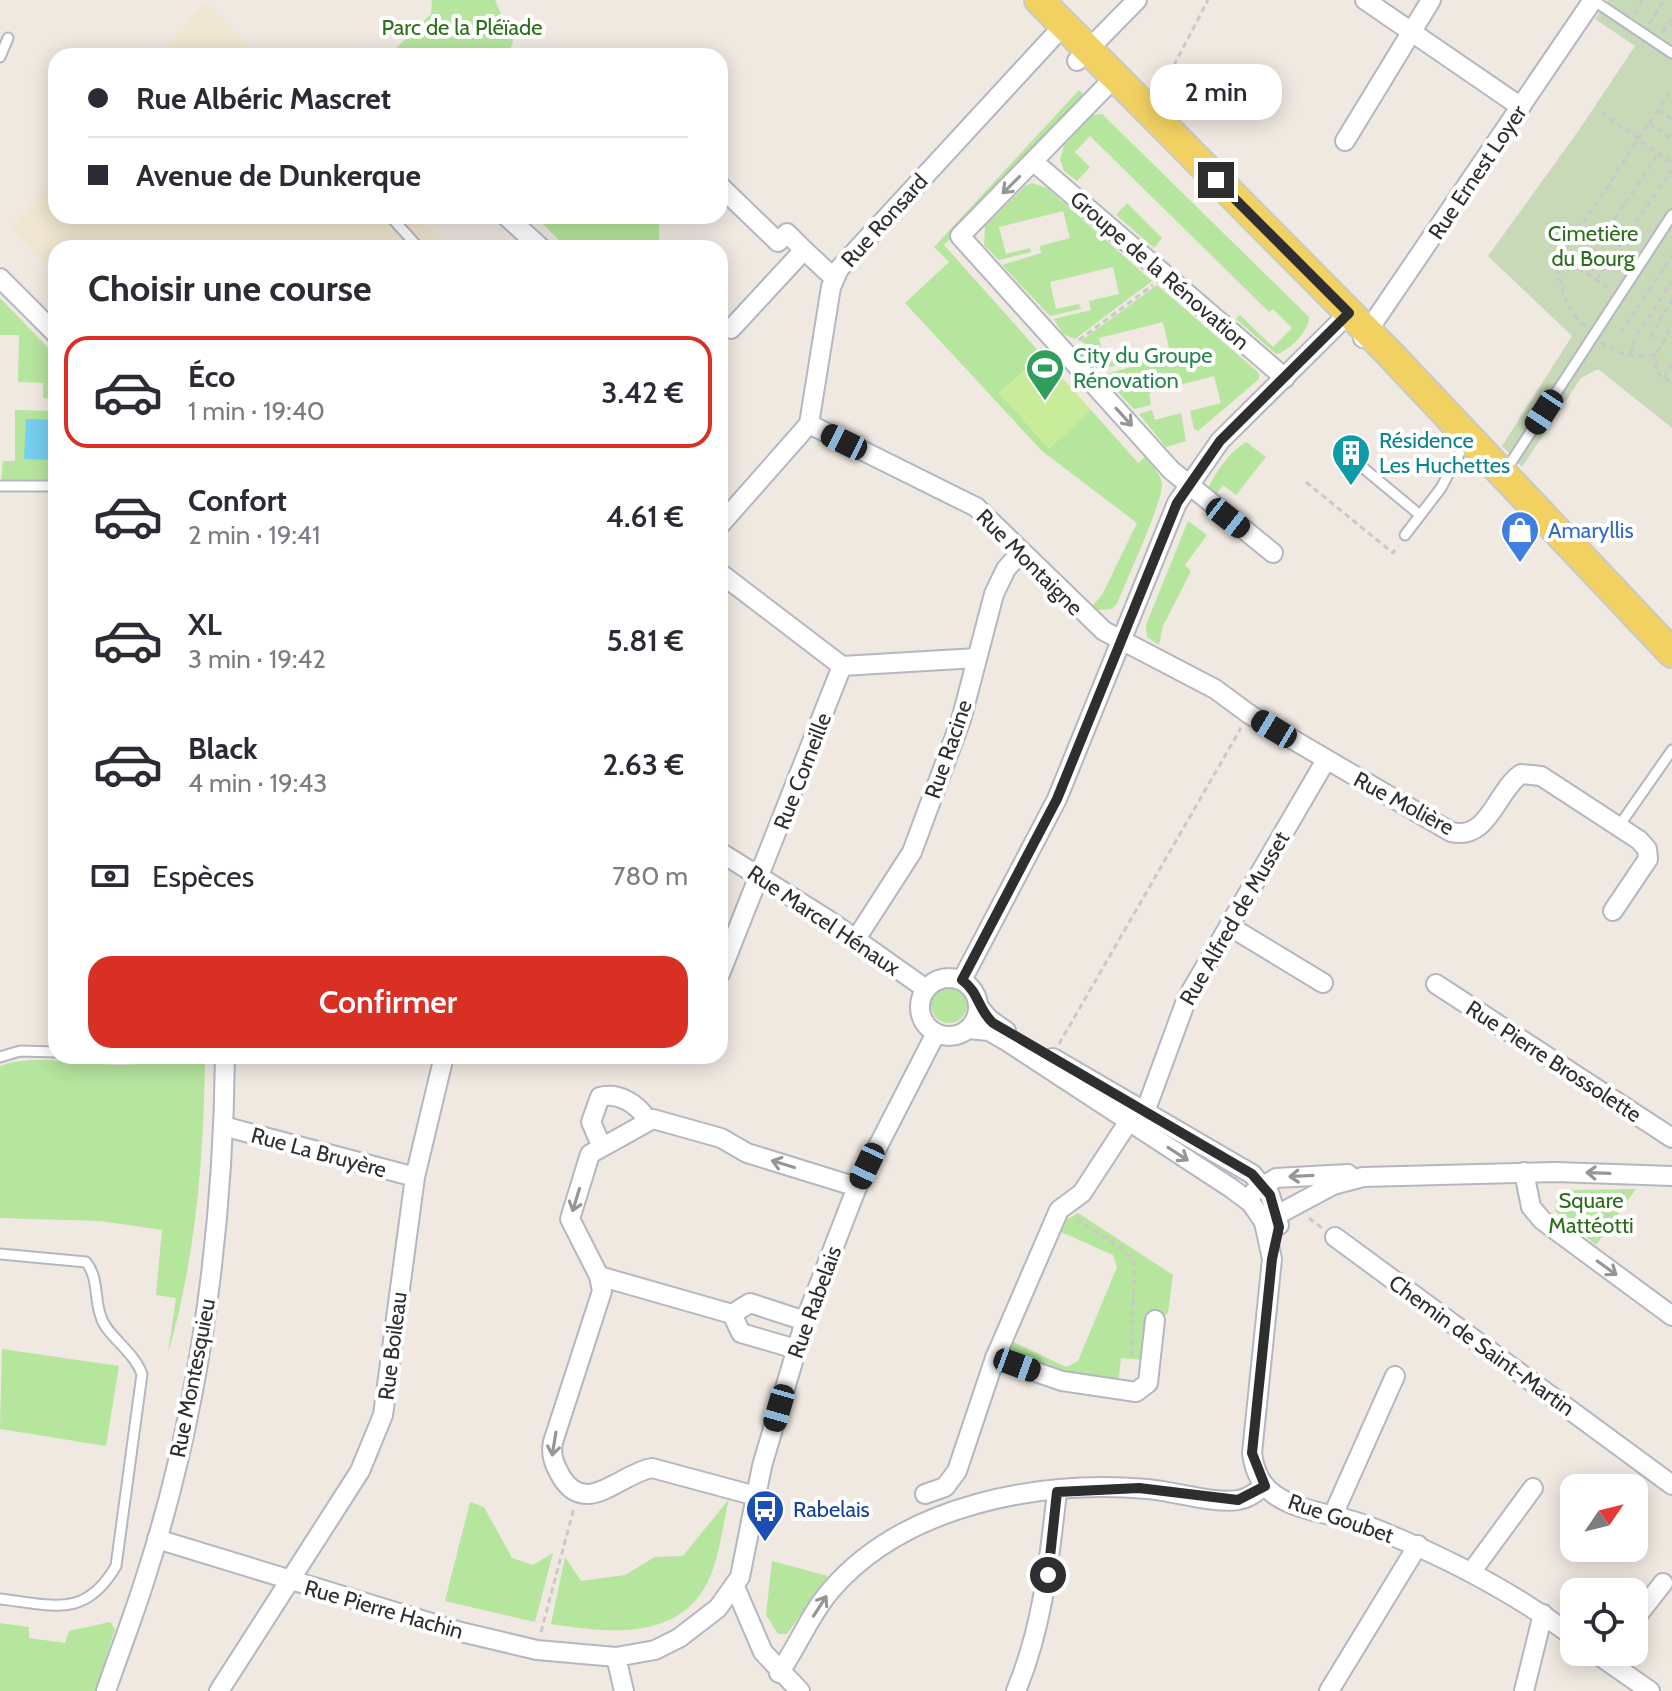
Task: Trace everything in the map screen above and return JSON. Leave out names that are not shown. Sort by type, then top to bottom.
[{"type":"main road","points":[[1019,0],[1058,32],[1466,442],[1539,527],[1672,653]]},
{"type":"main road","points":[[1039,0],[1058,32]]},
{"type":"main road","points":[[1109,83],[1149,113],[1354,328]]},
{"type":"main road","points":[[1466,442],[1504,473],[1615,596]]},
{"type":"street","points":[[1082,56],[1137,0]]},
{"type":"street","points":[[1365,0],[1521,107]]},
{"type":"street","points":[[1345,141],[1431,0]]},
{"type":"street","name":"Rue Ernest Loyer","points":[[1354,328],[1521,107],[1593,0]]},
{"type":"street","name":"Rue Ronsard","points":[[809,424],[834,278],[845,260],[1058,32]]},
{"type":"street","points":[[1109,83],[960,236],[1187,486],[1273,553]]},
{"type":"street","name":"Groupe de la Rénovation","points":[[1034,162],[1285,378]]},
{"type":"street","points":[[728,194],[778,242],[787,233],[834,278]]},
{"type":"street","points":[[515,224],[532,240]]},
{"type":"street","points":[[731,329],[804,250]]},
{"type":"street","points":[[0,278],[48,326]]},
{"type":"street","points":[[962,980],[1045,826],[1157,545],[1187,486],[1220,441],[1285,378],[1354,328]]},
{"type":"street","points":[[728,516],[809,424]]},
{"type":"street","name":"Rue Montaigne","points":[[809,424],[976,507],[1096,626],[1120,640]]},
{"type":"street","name":"Rue Racine","points":[[856,939],[912,852],[961,720],[994,594],[1006,569],[1021,552]]},
{"type":"street","points":[[728,579],[842,666],[977,658]]},
{"type":"street","name":"Rue Molière","points":[[1120,640],[1215,689],[1249,714],[1457,834],[1479,828],[1509,784],[1527,772],[1541,776],[1639,840],[1648,854],[1613,911]]},
{"type":"street","name":"Rue Corneille","points":[[728,955],[842,666]]},
{"type":"street","name":"Rue Alfred de Musset","points":[[1059,1210],[1082,1193],[1138,1121],[1181,1008],[1326,760]]},
{"type":"street","name":"Rue Marcel Hénaux","points":[[728,857],[856,939],[926,989]]},
{"type":"street","points":[[1229,926],[1323,983]]},
{"type":"street","points":[[1265,1486],[1252,1453],[1272,1259],[1279,1227],[1278,1214],[1263,1184],[1138,1121],[993,1033],[969,1029],[953,1036],[936,1033],[921,1014],[926,989],[943,978],[962,980],[976,994],[979,1007],[993,1023],[1052,1057],[1138,1121],[1247,1200],[1278,1214]]},
{"type":"street","name":"Rue Pierre Brossolette","points":[[1436,984],[1672,1138]]},
{"type":"street","points":[[969,1029],[979,1007]]},
{"type":"street","name":"Rue Rabelais","points":[[735,1587],[749,1539],[756,1496],[805,1321],[857,1187],[936,1033]]},
{"type":"street","name":"Rue Montesquieu","points":[[106,1691],[157,1539],[177,1464],[202,1338],[223,1126],[225,1064]]},
{"type":"street","name":"Rue Boileau","points":[[219,1691],[360,1471],[383,1415],[415,1177],[442,1064]]},
{"type":"street","points":[[601,1145],[591,1122],[600,1097],[609,1095],[631,1102],[647,1119],[721,1138],[747,1153],[857,1187]]},
{"type":"street","points":[[647,1119],[590,1154],[570,1219],[599,1276],[601,1298],[551,1450],[564,1481],[579,1492],[600,1493],[652,1468],[756,1496]]},
{"type":"street","name":"Rue La Bruyère","points":[[223,1126],[415,1177]]},
{"type":"street","points":[[1247,1200],[1263,1184],[1283,1177],[1524,1172],[1672,1176]]},
{"type":"street","points":[[1524,1172],[1528,1198],[1536,1214],[1672,1316]]},
{"type":"street","points":[[1278,1214],[1333,1185],[1363,1177]]},
{"type":"street","points":[[925,1494],[945,1487],[957,1471],[995,1358],[1059,1210]]},
{"type":"street","name":"Chemin de Saint-Martin","points":[[1335,1237],[1672,1485]]},
{"type":"street","points":[[599,1276],[732,1314],[750,1303],[805,1321]]},
{"type":"street","points":[[732,1314],[741,1333],[796,1349]]},
{"type":"street","points":[[995,1358],[1062,1381],[1136,1392],[1148,1383],[1155,1320]]},
{"type":"street","points":[[1333,1515],[1395,1376]]},
{"type":"street","name":"Rue Goubet","points":[[779,1673],[830,1590],[878,1549],[925,1523],[965,1507],[1057,1492],[1139,1488],[1238,1500],[1265,1486],[1286,1501],[1418,1545],[1472,1571],[1560,1627]]},
{"type":"street","points":[[1472,1571],[1533,1488]]},
{"type":"street","points":[[1016,1691],[1030,1657],[1044,1603],[1057,1492]]},
{"type":"street","name":"Rue Pierre Hachin","points":[[157,1539],[292,1581],[537,1650],[616,1657],[655,1650],[679,1638],[707,1618],[735,1587]]},
{"type":"street","points":[[1329,1691],[1418,1545]]},
{"type":"street","points":[[1648,1602],[1663,1583]]},
{"type":"street","points":[[735,1587],[757,1640],[794,1690]]},
{"type":"street","points":[[1524,1691],[1543,1614]]},
{"type":"street","points":[[616,1657],[624,1691]]},
{"type":"street","points":[[1618,1666],[1650,1691]]},
{"type":"lane","points":[[1593,0],[1672,53]]},
{"type":"lane","points":[[0,57],[8,38]]},
{"type":"lane","points":[[1504,473],[1672,215]]},
{"type":"lane","points":[[397,224],[412,240]]},
{"type":"lane","points":[[1405,535],[1441,488],[1466,442]]},
{"type":"lane","points":[[1344,452],[1420,515]]},
{"type":"lane","points":[[0,486],[48,486]]},
{"type":"lane","points":[[1619,826],[1672,750]]},
{"type":"lane","points":[[0,1057],[20,1051],[48,1052]]},
{"type":"lane","points":[[0,1254],[86,1262],[93,1271],[101,1320],[135,1356],[142,1374],[116,1566],[105,1586],[87,1601],[74,1606],[0,1599]]},
{"type":"path","points":[[1149,113],[1208,0]]},
{"type":"path","points":[[1642,34],[1664,0]]},
{"type":"path","points":[[1655,353],[1646,357],[1631,355],[1610,348],[1593,336],[1567,305],[1557,277],[1556,264],[1672,89]]},
{"type":"path","points":[[1658,110],[1672,119]]},
{"type":"path","points":[[1601,112],[1672,163]]},
{"type":"path","points":[[1649,123],[1672,139]]},
{"type":"path","points":[[1581,269],[1659,153]]},
{"type":"path","points":[[1596,280],[1672,170]]},
{"type":"path","points":[[1621,333],[1672,255]]},
{"type":"path","points":[[1562,256],[1619,296]]},
{"type":"path","points":[[1064,351],[1166,275]]},
{"type":"path","points":[[1631,355],[1634,340],[1672,281]]},
{"type":"path","points":[[1650,338],[1672,299]]},
{"type":"path","points":[[1672,324],[1655,353],[1656,372],[1672,383]]},
{"type":"path","points":[[1664,378],[1672,363]]},
{"type":"path","points":[[1306,482],[1393,553],[1405,535]]},
{"type":"path","points":[[1052,1057],[1249,714]]},
{"type":"path","points":[[1583,1250],[1627,1188],[1624,1174]]},
{"type":"path","points":[[1059,1210],[1131,1255],[1135,1264],[1131,1359]]},
{"type":"path","points":[[1278,1214],[1335,1237]]},
{"type":"path","points":[[537,1650],[579,1492]]},
{"type":"shaded area","points":[[205,2],[251,48],[166,48]]},
{"type":"shaded area","points":[[48,185],[48,224],[427,224],[443,240],[48,240],[48,267],[11,228]]},
{"type":"green space","name":"Parc de la Pléïade","points":[[432,0],[495,0],[513,41],[511,48],[396,48],[431,14]]},
{"type":"green space","name":"Cimetière du Bourg","points":[[1608,0],[1672,0],[1672,428],[1598,369],[1581,378],[1522,467],[1502,446],[1572,336],[1488,256],[1635,46],[1595,19]]},
{"type":"green space","points":[[1079,90],[1087,98],[944,245],[1042,355],[999,393],[1049,448],[1091,410],[1138,463],[1145,457],[1160,477],[1162,484],[1157,506],[1117,604],[1111,609],[1098,610],[1093,605],[1102,595],[1137,523],[1042,451],[905,303],[949,262],[934,247]]},
{"type":"green space","points":[[1102,114],[1309,317],[1306,328],[1292,345],[1276,354],[1236,319],[1240,315],[1273,347],[1292,328],[1273,309],[1269,312],[1090,136],[1075,152],[1090,167],[1077,181],[1064,171],[1060,159],[1064,146],[1092,115]]},
{"type":"green space","points":[[1032,183],[1047,188],[1152,281],[1075,339],[1063,334],[1054,319],[1091,310],[1089,301],[1119,294],[1113,267],[1050,282],[1056,309],[1079,304],[1081,309],[1050,316],[1002,265],[1041,253],[1040,246],[1070,238],[1063,211],[999,227],[1006,254],[1030,248],[1031,252],[999,260],[984,245],[985,226],[1025,186]]},
{"type":"green space","points":[[1127,203],[1162,238],[1154,248],[1116,215]]},
{"type":"green space","points":[[543,224],[659,224],[659,240],[559,240]]},
{"type":"green space","points":[[1157,285],[1259,373],[1259,379],[1198,431],[1194,429],[1190,411],[1221,403],[1214,376],[1149,393],[1151,405],[1134,409],[1102,375],[1142,364],[1140,355],[1169,348],[1163,322],[1099,338],[1105,363],[1130,357],[1131,362],[1096,370],[1082,354],[1087,345],[1081,341]]},
{"type":"green space","points":[[0,298],[48,348],[48,398],[43,398],[43,383],[18,382],[19,335],[0,335]]},
{"type":"green space","name":"City du Groupe Rénovation","points":[[1042,355],[1091,410],[1049,449],[999,393]]},
{"type":"green space","points":[[15,410],[48,411],[48,482],[1,483],[3,461],[15,461]]},
{"type":"green space","points":[[1152,410],[1155,420],[1181,413],[1186,441],[1166,447],[1139,414]]},
{"type":"green space","points":[[1246,442],[1266,457],[1236,495],[1223,485],[1215,496],[1207,490],[1219,469]]},
{"type":"green space","points":[[1188,521],[1207,535],[1185,565],[1191,571],[1163,626],[1159,645],[1147,637],[1146,625]]},
{"type":"green space","points":[[949,987],[962,992],[967,1005],[962,1018],[949,1023],[936,1018],[931,1005],[936,992]]},
{"type":"green space","points":[[41,1060],[48,1061],[48,1064],[205,1064],[197,1206],[178,1317],[168,1353],[176,1298],[156,1295],[162,1230],[100,1221],[0,1218],[0,1066]]},
{"type":"green space","name":"Square Mattéotti","points":[[1636,1189],[1596,1245],[1555,1211],[1556,1200],[1569,1190]]},
{"type":"green space","points":[[1078,1213],[1173,1275],[1168,1313],[1164,1317],[1148,1315],[1144,1360],[1121,1358],[1118,1383],[1043,1368],[1016,1357],[1006,1349],[1009,1340],[1066,1367],[1078,1361],[1117,1267],[1113,1255],[1061,1232],[1066,1220]]},
{"type":"green space","points":[[2,1349],[119,1366],[106,1446],[0,1429]]},
{"type":"green space","points":[[729,1499],[710,1577],[697,1598],[681,1613],[662,1623],[619,1630],[551,1624],[565,1557],[581,1581],[625,1575],[655,1557],[683,1556]]},
{"type":"green space","points":[[470,1502],[484,1507],[512,1558],[533,1565],[553,1553],[535,1622],[445,1601]]},
{"type":"green space","points":[[772,1561],[828,1576],[787,1634],[778,1634],[766,1615]]},
{"type":"green space","points":[[110,1622],[115,1629],[96,1691],[0,1691],[0,1623],[29,1627],[29,1638],[65,1643],[69,1631]]},
{"type":"water","points":[[26,419],[48,420],[48,460],[24,459]]},
{"type":"place","name":"City du Groupe Rénovation","points":[[1045,402]]},
{"type":"place","name":"Résidence Les Huchettes","points":[[1351,487]]},
{"type":"place","name":"Amaryllis","points":[[1520,564]]},
{"type":"place","name":"Rabelais","points":[[765,1543]]},
{"type":"route","points":[[1048,1575],[1057,1492],[1139,1488],[1238,1500],[1265,1486],[1256,1471],[1252,1453],[1272,1259],[1279,1227],[1276,1208],[1266,1189],[1252,1174],[993,1023],[979,1007],[976,994],[962,980],[1045,826],[1157,545],[1177,503],[1220,441],[1349,313],[1216,180]]}]
